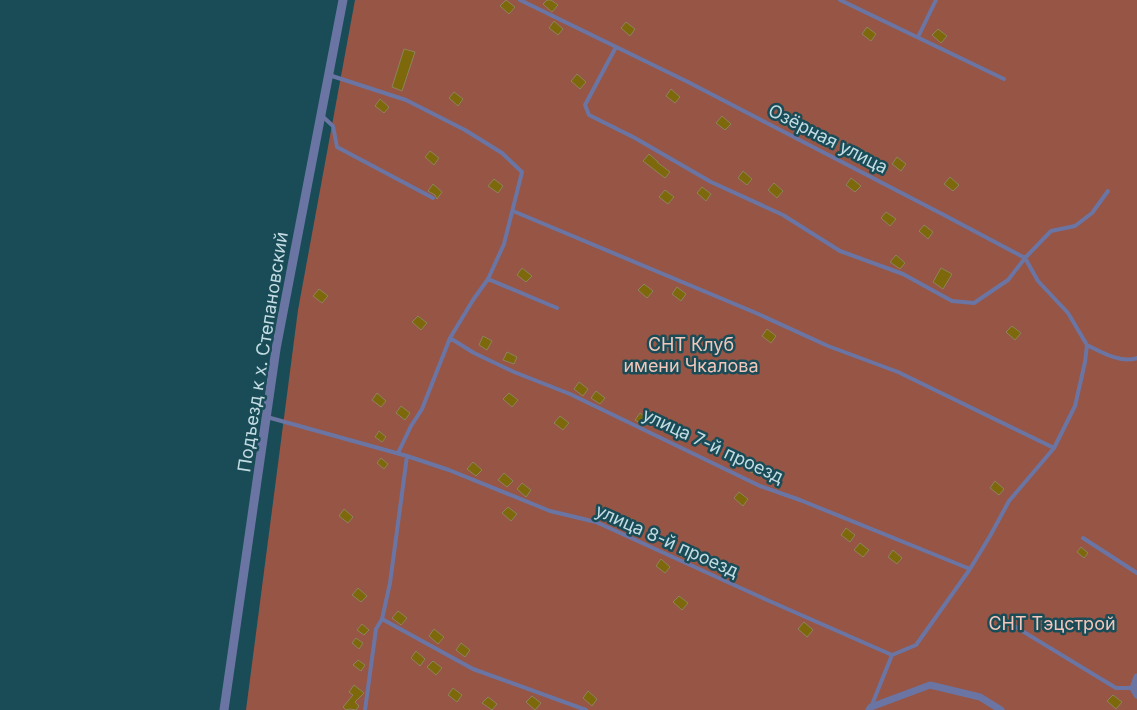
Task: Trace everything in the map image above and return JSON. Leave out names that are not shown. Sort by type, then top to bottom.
[{"type":"street","name":"Подъезд к х. Степановский","points":[[224,710],[276,349],[343,0]]},
{"type":"street","points":[[1137,677],[1133,688],[1137,695]]},
{"type":"street","points":[[870,709],[930,685],[980,697],[1001,710]]},
{"type":"lane","name":"Озёрная улица","points":[[520,0],[688,82],[1026,258]]},
{"type":"lane","points":[[840,0],[1004,79]]},
{"type":"lane","points":[[918,38],[936,0]]},
{"type":"lane","points":[[616,47],[585,105],[589,115],[635,138],[711,182],[783,215],[840,251],[903,274],[952,301],[974,304],[1008,280],[1051,230],[1075,226],[1092,213],[1108,191]]},
{"type":"lane","points":[[329,75],[406,100],[465,130],[502,153],[522,172],[504,244],[488,279],[450,338],[422,409],[411,426],[398,453]]},
{"type":"lane","points":[[321,115],[333,126],[337,148],[433,198]]},
{"type":"lane","points":[[513,210],[756,313],[828,346],[898,372],[1054,448]]},
{"type":"lane","points":[[1026,258],[1038,281],[1068,313],[1087,345],[1118,358],[1132,360],[1137,358]]},
{"type":"lane","points":[[488,279],[557,308]]},
{"type":"lane","name":"улица 7-й проезд","points":[[450,338],[514,372],[570,394],[760,486],[800,500],[970,569]]},
{"type":"lane","points":[[870,709],[892,655],[916,646],[970,569],[1009,501],[1054,448],[1075,406],[1087,345]]},
{"type":"lane","name":"улица 8-й проезд","points":[[267,417],[398,453],[449,470],[550,511],[596,522],[892,655]]},
{"type":"lane","points":[[365,710],[376,629],[382,619],[390,584],[407,456]]},
{"type":"lane","points":[[1083,538],[1137,573]]},
{"type":"lane","points":[[382,619],[473,670],[586,710]]},
{"type":"lane","points":[[1009,623],[1116,688],[1133,688]]},
{"type":"green space","name":"СНТ Клуб имени Чкалова","points":[[355,0],[1137,0],[1137,710],[246,710],[298,310]]},
{"type":"building","points":[[506,0],[515,7],[509,14],[500,6]]},
{"type":"building","points":[[547,0],[551,0],[558,5],[552,12],[543,4]]},
{"type":"building","points":[[554,21],[563,29],[558,35],[549,28]]},
{"type":"building","points":[[626,22],[635,29],[630,36],[621,28]]},
{"type":"building","points":[[867,27],[876,34],[871,41],[862,34]]},
{"type":"building","points":[[938,29],[947,36],[941,43],[932,35]]},
{"type":"building","points":[[404,49],[415,52],[402,91],[392,87]]},
{"type":"building","points":[[577,74],[586,82],[580,89],[571,81]]},
{"type":"building","points":[[671,89],[680,97],[675,103],[666,96]]},
{"type":"building","points":[[454,92],[463,99],[458,106],[449,98]]},
{"type":"building","points":[[380,99],[389,107],[384,113],[375,106]]},
{"type":"building","points":[[722,116],[731,124],[725,130],[716,123]]},
{"type":"building","points":[[430,151],[439,158],[434,165],[425,157]]},
{"type":"building","points":[[649,154],[670,172],[665,178],[643,161]]},
{"type":"building","points":[[897,157],[906,164],[901,171],[892,164]]},
{"type":"building","points":[[743,171],[752,179],[747,185],[738,178]]},
{"type":"building","points":[[950,177],[959,185],[953,191],[944,184]]},
{"type":"building","points":[[851,178],[861,186],[855,192],[846,185]]},
{"type":"building","points":[[494,179],[503,186],[498,193],[488,186]]},
{"type":"building","points":[[774,183],[783,191],[777,198],[768,190]]},
{"type":"building","points":[[433,184],[442,192],[437,199],[435,195],[428,191]]},
{"type":"building","points":[[702,187],[711,194],[706,201],[697,193]]},
{"type":"building","points":[[665,190],[674,197],[668,204],[659,197]]},
{"type":"building","points":[[886,212],[896,219],[890,226],[881,218]]},
{"type":"building","points":[[924,225],[933,232],[928,239],[919,231]]},
{"type":"building","points":[[896,255],[905,263],[900,269],[890,262]]},
{"type":"building","points":[[522,268],[532,276],[526,282],[517,275]]},
{"type":"building","points":[[941,268],[952,274],[943,289],[933,282]]},
{"type":"building","points":[[644,284],[653,291],[647,298],[638,290]]},
{"type":"building","points":[[677,287],[686,294],[681,301],[672,294]]},
{"type":"building","points":[[319,289],[328,296],[322,303],[313,296]]},
{"type":"building","points":[[418,316],[427,323],[421,330],[412,322]]},
{"type":"building","points":[[1012,326],[1021,333],[1015,340],[1006,332]]},
{"type":"building","points":[[767,329],[776,336],[771,343],[762,336]]},
{"type":"building","points":[[483,336],[492,341],[487,350],[479,345]]},
{"type":"building","points":[[507,352],[517,357],[514,364],[503,360]]},
{"type":"building","points":[[579,382],[588,389],[583,396],[574,389]]},
{"type":"building","points":[[596,391],[605,398],[600,404],[591,398]]},
{"type":"building","points":[[377,393],[386,401],[381,407],[372,400]]},
{"type":"building","points":[[509,393],[518,400],[512,407],[503,399]]},
{"type":"building","points":[[401,406],[410,413],[405,420],[396,413]]},
{"type":"building","points":[[640,413],[649,420],[645,426],[635,420]]},
{"type":"building","points":[[560,416],[569,423],[563,430],[554,423]]},
{"type":"building","points":[[379,431],[386,437],[382,442],[375,437]]},
{"type":"building","points":[[381,458],[388,464],[384,469],[377,463]]},
{"type":"building","points":[[473,462],[482,470],[476,476],[467,469]]},
{"type":"building","points":[[749,462],[756,468],[752,473],[745,468]]},
{"type":"building","points":[[504,473],[513,481],[507,487],[498,480]]},
{"type":"building","points":[[995,481],[1004,489],[999,495],[990,488]]},
{"type":"building","points":[[522,483],[531,490],[526,497],[517,489]]},
{"type":"building","points":[[739,492],[748,499],[743,506],[734,498]]},
{"type":"building","points":[[508,507],[517,514],[511,521],[502,513]]},
{"type":"building","points":[[344,509],[353,517],[348,523],[339,516]]},
{"type":"building","points":[[846,528],[855,535],[850,542],[841,535]]},
{"type":"building","points":[[860,543],[869,550],[863,557],[854,550]]},
{"type":"building","points":[[1081,547],[1088,553],[1084,558],[1077,552]]},
{"type":"building","points":[[893,550],[902,558],[897,564],[888,557]]},
{"type":"building","points":[[661,559],[670,567],[665,573],[656,566]]},
{"type":"building","points":[[358,588],[367,596],[361,602],[352,595]]},
{"type":"building","points":[[679,596],[688,603],[682,610],[673,602]]},
{"type":"building","points":[[398,611],[407,618],[401,625],[392,618]]},
{"type":"building","points":[[804,622],[813,630],[807,637],[798,629]]},
{"type":"building","points":[[362,624],[369,630],[364,635],[357,630]]},
{"type":"building","points":[[434,629],[444,637],[438,644],[429,636]]},
{"type":"building","points":[[356,638],[363,643],[359,649],[352,643]]},
{"type":"building","points":[[461,643],[470,650],[465,657],[456,650]]},
{"type":"building","points":[[416,651],[425,659],[420,666],[411,658]]},
{"type":"building","points":[[358,660],[365,665],[361,671],[353,665]]},
{"type":"building","points":[[433,661],[442,668],[436,675],[427,667]]},
{"type":"building","points":[[354,685],[364,693],[355,702],[359,706],[356,710],[346,710],[343,707],[353,695],[349,692]]},
{"type":"building","points":[[453,688],[462,695],[457,702],[448,695]]},
{"type":"building","points":[[588,691],[597,699],[592,706],[583,698]]},
{"type":"building","points":[[1113,695],[1122,702],[1116,709],[1107,701]]},
{"type":"building","points":[[532,696],[541,703],[535,710],[526,702]]},
{"type":"building","points":[[488,697],[497,704],[492,710],[482,703]]},
{"type":"park label","name":"СНТ Тэцстрой","points":[[1052,624]]}]
